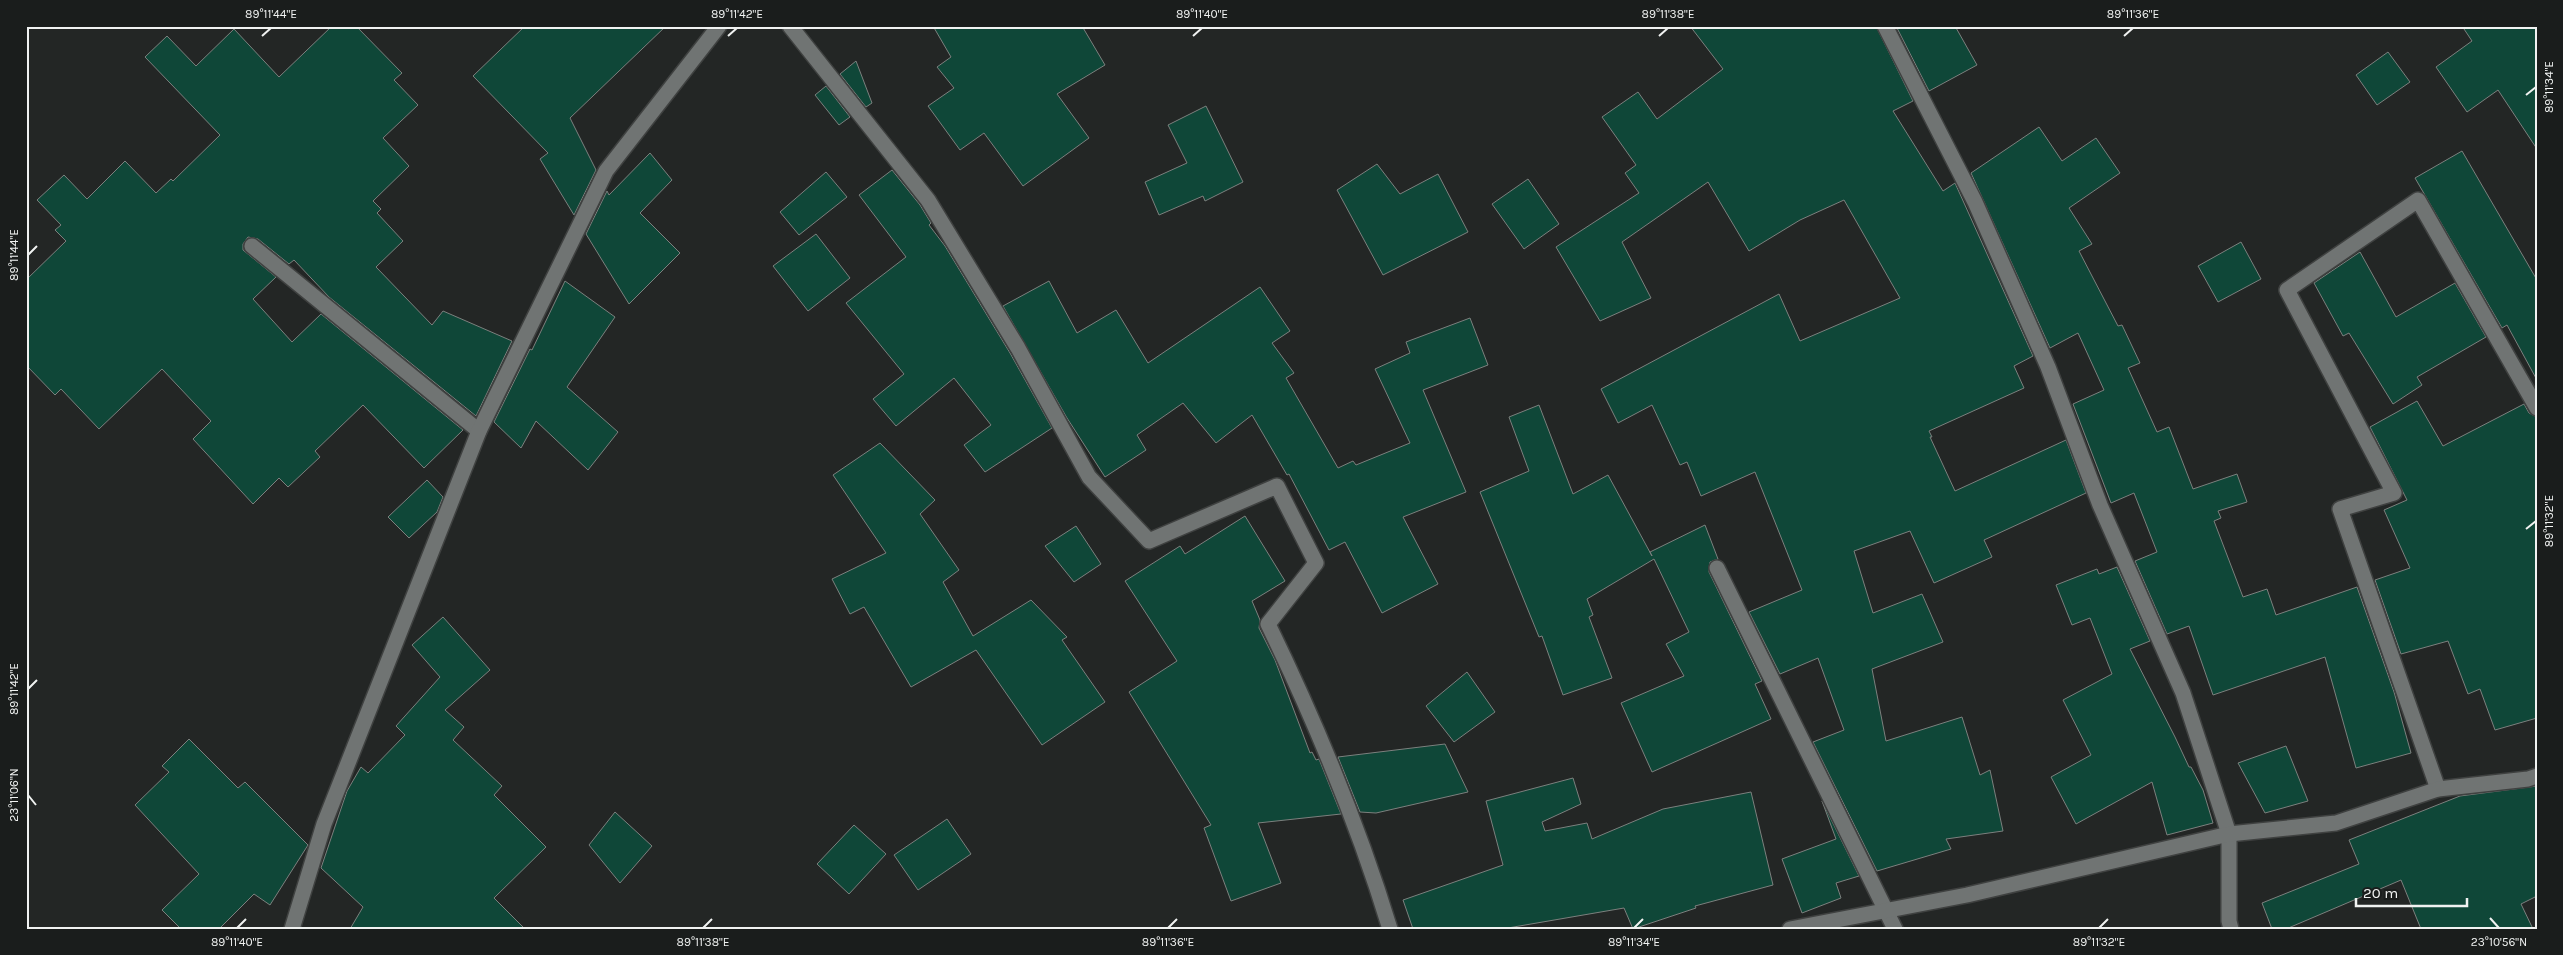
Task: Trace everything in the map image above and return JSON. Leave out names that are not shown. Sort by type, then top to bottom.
[{"type":"street","points":[[292,929],[324,824],[479,431],[606,171],[719,26]]},
{"type":"street","points":[[790,26],[928,200],[1018,348],[1090,477],[1149,541],[1277,486],[1316,563],[1268,624],[1309,708],[1371,866],[1390,929]]},
{"type":"street","points":[[1885,26],[1975,202],[2048,367],[2100,505],[2183,693],[2229,834],[2229,921],[2231,929]]},
{"type":"street","points":[[2438,790],[2340,509],[2394,492],[2287,290],[2418,200],[2537,408]]},
{"type":"street","points":[[252,246],[479,431]]},
{"type":"street","points":[[1717,568],[1895,929]]},
{"type":"street","points":[[1790,929],[1967,895],[2229,834],[2336,824],[2438,790],[2528,779],[2537,776]]},
{"type":"building","points":[[332,26],[356,26],[402,73],[394,80],[418,105],[383,138],[409,166],[373,201],[381,209],[377,213],[403,241],[376,267],[432,325],[443,311],[512,341],[476,416],[329,297],[294,260],[289,264],[258,239],[248,237],[243,244],[243,250],[276,277],[253,299],[292,342],[321,314],[463,430],[424,468],[363,405],[315,451],[320,457],[288,487],[279,478],[253,504],[193,439],[211,421],[162,369],[99,429],[61,389],[55,395],[26,365],[26,280],[66,241],[55,230],[61,225],[37,200],[64,175],[87,199],[125,161],[156,193],[171,179],[173,181],[220,135],[145,57],[167,36],[196,66],[234,29],[279,77]]},
{"type":"building","points":[[525,26],[666,26],[570,118],[596,170],[574,215],[540,159],[548,153],[473,76]]},
{"type":"building","points":[[933,26],[1082,26],[1105,65],[1057,94],[1089,138],[1023,186],[984,133],[960,150],[928,106],[954,88],[937,67],[951,57]]},
{"type":"building","points":[[1690,26],[1876,26],[1913,101],[1893,111],[1943,191],[1955,183],[2033,356],[2014,366],[2024,388],[1929,431],[1932,437],[1930,437],[1955,491],[2066,440],[2086,493],[1984,540],[1992,557],[1934,583],[1910,531],[1854,551],[1873,613],[1922,594],[1943,642],[1872,669],[1886,741],[1962,717],[1980,775],[1990,770],[2003,831],[1946,839],[1951,849],[1877,871],[1813,742],[1844,730],[1818,658],[1780,674],[1749,612],[1802,590],[1755,472],[1701,496],[1687,462],[1680,465],[1652,405],[1618,423],[1601,389],[1779,294],[1800,341],[1900,298],[1844,200],[1800,220],[1749,251],[1708,182],[1622,242],[1651,298],[1600,321],[1556,247],[1639,193],[1625,173],[1636,165],[1602,117],[1638,92],[1657,119],[1723,69]]},
{"type":"building","points":[[1896,26],[1955,26],[1977,65],[1929,91]]},
{"type":"building","points":[[2462,26],[2537,26],[2537,149],[2498,90],[2467,112],[2436,67],[2472,41]]},
{"type":"building","points":[[2388,52],[2410,82],[2377,105],[2356,75]]},
{"type":"building","points":[[856,61],[872,103],[866,107],[840,74]]},
{"type":"building","points":[[826,86],[850,117],[839,125],[815,95]]},
{"type":"building","points":[[1206,106],[1243,182],[1205,201],[1203,196],[1159,215],[1145,182],[1187,163],[1168,125]]},
{"type":"building","points":[[2039,127],[2062,161],[2096,138],[2120,173],[2069,208],[2092,244],[2079,251],[2118,326],[2122,325],[2140,363],[2128,368],[2157,432],[2169,427],[2193,489],[2237,474],[2247,502],[2218,511],[2221,518],[2214,521],[2243,597],[2267,589],[2276,615],[2357,587],[2394,692],[2411,753],[2356,768],[2325,657],[2213,695],[2189,626],[2167,634],[2135,561],[2157,552],[2134,493],[2111,503],[2073,404],[2104,390],[2078,333],[2050,348],[1971,173]]},
{"type":"building","points":[[2462,151],[2537,280],[2537,380],[2507,325],[2502,328],[2415,178]]},
{"type":"building","points":[[650,153],[672,180],[640,213],[680,253],[629,304],[586,234],[607,191],[609,195]]},
{"type":"building","points":[[1377,164],[1400,194],[1438,174],[1468,232],[1383,275],[1337,190]]},
{"type":"building","points":[[892,170],[920,205],[931,223],[929,225],[945,246],[1010,353],[1052,428],[985,472],[964,445],[991,425],[954,378],[896,426],[873,399],[904,374],[846,303],[906,257],[859,195]]},
{"type":"building","points":[[826,172],[847,197],[799,235],[780,212]]},
{"type":"building","points":[[1528,179],[1559,224],[1524,249],[1492,204]]},
{"type":"building","points":[[816,234],[850,278],[808,311],[773,266]]},
{"type":"building","points":[[2241,242],[2261,279],[2218,302],[2198,266]]},
{"type":"building","points":[[2360,252],[2396,317],[2455,283],[2486,337],[2417,377],[2422,385],[2393,404],[2349,333],[2343,336],[2314,283]]},
{"type":"building","points":[[565,281],[615,317],[567,387],[618,432],[588,470],[536,421],[521,448],[494,422],[530,349],[532,350]]},
{"type":"building","points":[[1049,281],[1077,333],[1116,310],[1148,363],[1260,287],[1290,331],[1272,343],[1294,373],[1286,378],[1338,468],[1353,461],[1356,465],[1410,443],[1375,369],[1410,353],[1406,342],[1470,318],[1488,365],[1423,390],[1466,492],[1403,517],[1438,584],[1382,613],[1345,542],[1329,550],[1289,474],[1287,475],[1252,415],[1216,443],[1183,403],[1137,435],[1146,450],[1105,477],[1067,418],[1003,306]]},
{"type":"building","points":[[2417,401],[2443,446],[2524,404],[2529,413],[2537,417],[2537,718],[2495,730],[2480,689],[2468,694],[2448,641],[2401,654],[2375,580],[2410,568],[2384,510],[2407,500],[2370,427]]},
{"type":"building","points":[[1539,405],[1573,494],[1608,475],[1652,556],[1650,552],[1705,525],[1718,559],[1710,562],[1709,572],[1762,681],[1755,684],[1771,719],[1652,772],[1621,703],[1684,676],[1666,644],[1689,632],[1654,559],[1587,599],[1593,615],[1589,617],[1612,678],[1563,695],[1542,636],[1539,637],[1480,492],[1529,471],[1509,417]]},
{"type":"building","points":[[880,443],[935,500],[920,514],[959,570],[943,582],[973,636],[1031,600],[1067,637],[1062,640],[1105,702],[1042,745],[976,650],[911,687],[864,607],[850,614],[832,579],[886,553],[833,475]]},
{"type":"building","points":[[427,480],[443,497],[437,512],[409,538],[388,517]]},
{"type":"building","points":[[1245,516],[1285,581],[1252,601],[1260,620],[1259,628],[1275,660],[1310,753],[1312,752],[1316,760],[1319,759],[1341,814],[1258,823],[1281,883],[1231,901],[1204,828],[1211,825],[1129,692],[1177,661],[1125,581],[1180,546],[1185,554]]},
{"type":"building","points":[[1076,526],[1101,564],[1074,582],[1045,546]]},
{"type":"building","points":[[2117,567],[2150,641],[2130,649],[2189,767],[2191,767],[2203,790],[2213,823],[2167,835],[2152,782],[2076,824],[2051,777],[2091,755],[2063,700],[2112,674],[2090,618],[2072,625],[2056,585],[2097,569],[2099,574]]},
{"type":"building","points":[[443,617],[490,670],[445,710],[464,727],[453,740],[502,786],[494,795],[546,847],[494,898],[525,929],[350,929],[363,907],[321,868],[347,791],[361,767],[368,773],[405,735],[396,726],[440,677],[412,645]]},
{"type":"building","points":[[1467,672],[1495,712],[1454,742],[1426,706]]},
{"type":"building","points":[[189,739],[238,788],[245,782],[308,845],[270,905],[254,894],[219,929],[181,929],[162,910],[199,874],[135,805],[169,772],[162,766]]},
{"type":"building","points":[[1445,744],[1468,792],[1376,813],[1360,812],[1338,757]]},
{"type":"building","points":[[2286,746],[2308,801],[2265,813],[2238,763]]},
{"type":"building","points":[[1573,778],[1581,804],[1542,822],[1545,831],[1587,823],[1592,839],[1663,809],[1751,792],[1773,885],[1695,906],[1696,908],[1633,929],[1624,908],[1502,929],[1413,929],[1403,900],[1503,865],[1486,801]]},
{"type":"building","points":[[2537,786],[2537,896],[2521,904],[2533,929],[2421,929],[2401,880],[2286,929],[2272,929],[2262,903],[2359,864],[2349,840],[2460,796]]},
{"type":"building","points":[[1822,801],[1859,876],[1836,883],[1841,898],[1802,913],[1782,859],[1836,839]]},
{"type":"building","points":[[615,812],[652,846],[620,883],[589,845]]},
{"type":"building","points":[[947,819],[971,854],[918,890],[894,855]]},
{"type":"building","points":[[854,825],[886,854],[849,894],[817,864]]}]
